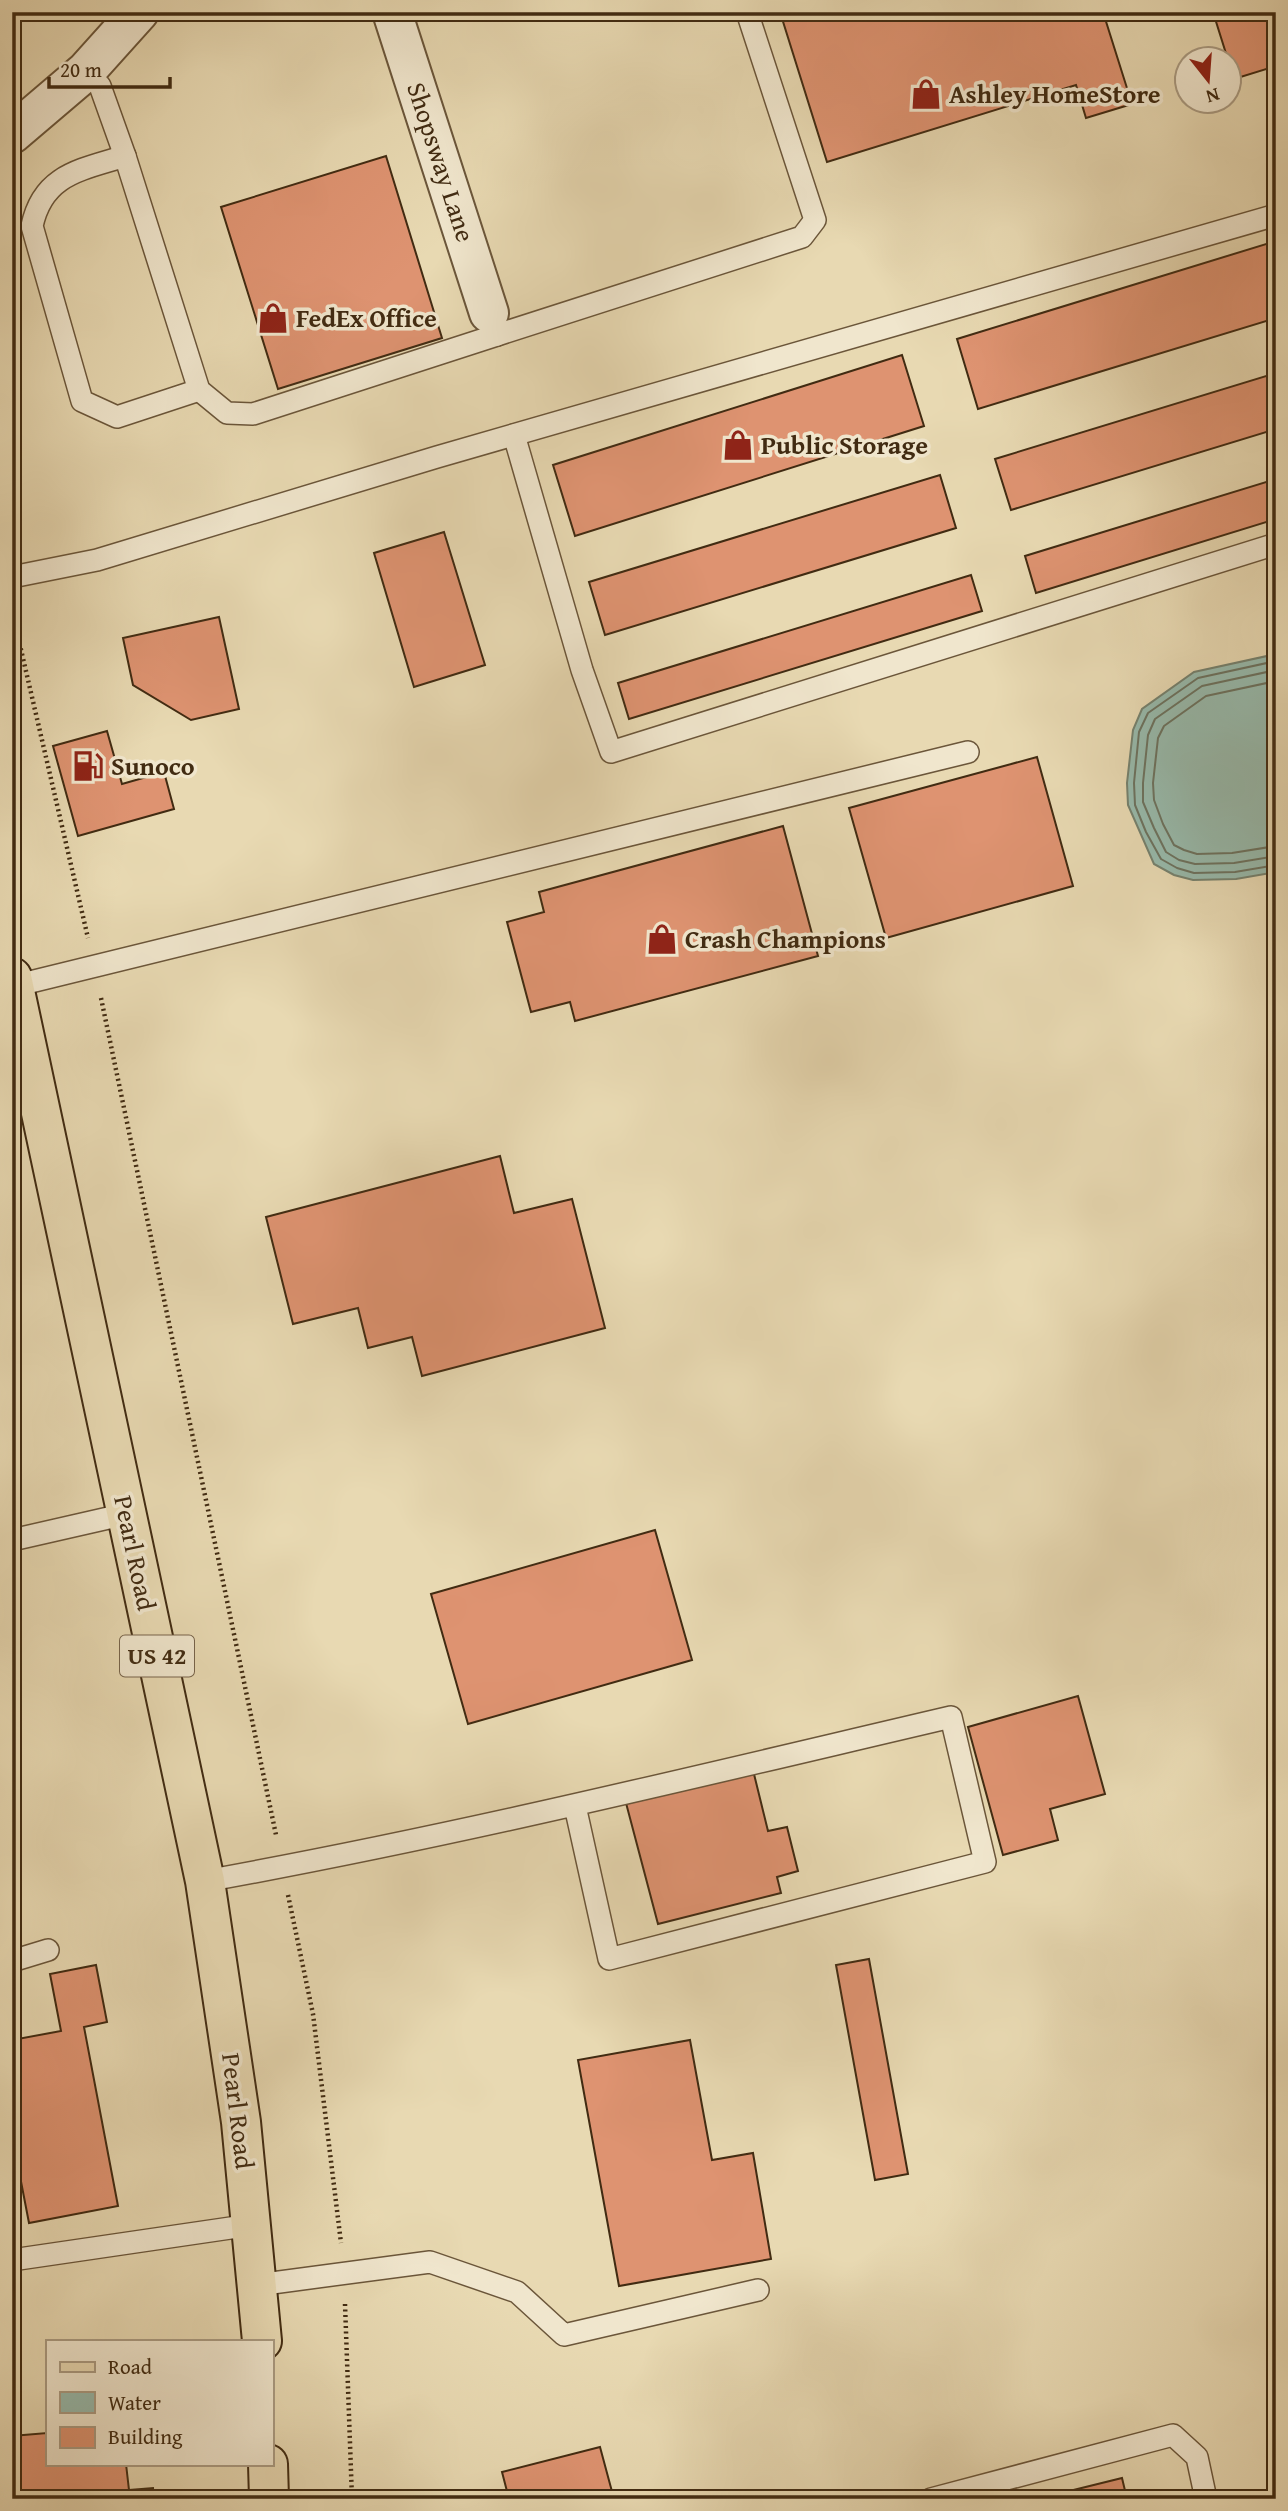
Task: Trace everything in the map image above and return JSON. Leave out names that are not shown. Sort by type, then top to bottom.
[{"type":"main road","name":"Pearl Road","points":[[13,982],[205,1881],[241,2122],[262,2340]]},
{"type":"main road","points":[[268,2466],[269,2499]]},
{"type":"street","points":[[16,127],[86,71],[139,12]]},
{"type":"street","name":"Shopsway Lane","points":[[392,12],[493,324]]},
{"type":"lane","points":[[86,71],[100,86],[125,156],[199,390],[227,413],[253,414],[493,324],[802,237],[815,220],[747,12]]},
{"type":"lane","points":[[125,156],[67,174],[36,206],[32,226],[82,401],[117,417],[199,390]]},
{"type":"lane","points":[[12,577],[97,560],[514,435],[1276,215]]},
{"type":"lane","points":[[514,435],[582,670],[611,752],[1276,544]]},
{"type":"lane","points":[[13,982],[95,968],[968,752]]},
{"type":"lane","points":[[12,1540],[127,1514]]},
{"type":"lane","points":[[205,1881],[575,1806],[951,1717],[985,1862],[609,1959],[575,1806]]},
{"type":"lane","points":[[12,1961],[48,1950]]},
{"type":"lane","points":[[12,2260],[251,2225]]},
{"type":"lane","points":[[257,2284],[430,2262],[517,2292],[564,2335],[758,2290]]},
{"type":"lane","points":[[931,2499],[1173,2435],[1196,2457],[1206,2499]]},
{"type":"path","points":[[12,611],[95,968],[313,2014],[340,2224],[352,2499]]},
{"type":"water","points":[[1276,654],[1276,872],[1236,879],[1193,880],[1174,875],[1154,864],[1128,805],[1127,783],[1133,730],[1142,709],[1194,672]]},
{"type":"building","name":"Ashley HomeStore","points":[[780,12],[1103,12],[1132,104],[1086,118],[1076,85],[827,162]]},
{"type":"building","points":[[1213,12],[1276,12],[1276,66],[1242,77],[1242,46],[1224,46]]},
{"type":"building","points":[[386,156],[442,338],[278,389],[221,207]]},
{"type":"building","name":"Public Storage","points":[[1276,241],[1276,318],[978,409],[957,339]]},
{"type":"building","name":"Public Storage","points":[[902,355],[924,426],[575,536],[553,465]]},
{"type":"building","name":"Public Storage","points":[[1276,373],[1276,429],[1011,510],[995,459]]},
{"type":"building","name":"Public Storage","points":[[940,475],[956,528],[605,635],[589,582]]},
{"type":"building","points":[[1276,479],[1276,519],[1036,593],[1025,556]]},
{"type":"building","points":[[444,532],[485,665],[414,687],[374,553]]},
{"type":"building","points":[[971,575],[982,611],[629,719],[618,683]]},
{"type":"building","points":[[219,617],[239,709],[191,720],[133,685],[123,638]]},
{"type":"building","points":[[107,731],[122,784],[164,772],[174,809],[78,836],[53,746]]},
{"type":"building","points":[[1037,757],[1073,886],[886,938],[849,808]]},
{"type":"building","name":"Crash Champions","points":[[783,826],[818,956],[575,1021],[570,1002],[531,1012],[507,922],[544,912],[539,892]]},
{"type":"building","points":[[500,1156],[514,1213],[572,1199],[605,1328],[422,1376],[412,1337],[368,1348],[358,1308],[293,1324],[266,1217]]},
{"type":"building","points":[[655,1530],[692,1660],[468,1724],[431,1594]]},
{"type":"building","points":[[1078,1696],[1105,1794],[1050,1809],[1058,1840],[1003,1855],[968,1727]]},
{"type":"building","points":[[753,1770],[768,1831],[787,1827],[798,1871],[777,1877],[781,1893],[658,1924],[626,1803]]},
{"type":"building","points":[[869,1959],[908,2174],[875,2180],[836,1965]]},
{"type":"building","points":[[96,1965],[107,2022],[84,2027],[118,2206],[29,2223],[12,2135],[12,2040],[61,2031],[50,1974]]},
{"type":"building","points":[[690,2040],[712,2160],[753,2153],[771,2259],[619,2286],[578,2060]]},
{"type":"building","points":[[46,2433],[46,2466],[126,2466],[129,2490],[153,2488],[154,2499],[12,2499],[12,2436]]},
{"type":"building","points":[[600,2447],[614,2499],[509,2499],[502,2472]]},
{"type":"building","points":[[1122,2478],[1127,2499],[1037,2499]]},
{"type":"place","name":"Ashley HomeStore","points":[[926,94]]},
{"type":"place","name":"FedEx Office","points":[[273,318]]},
{"type":"place","name":"Public Storage","points":[[738,445]]},
{"type":"place","name":"Sunoco","points":[[88,766]]},
{"type":"place","name":"Crash Champions","points":[[662,939]]}]
